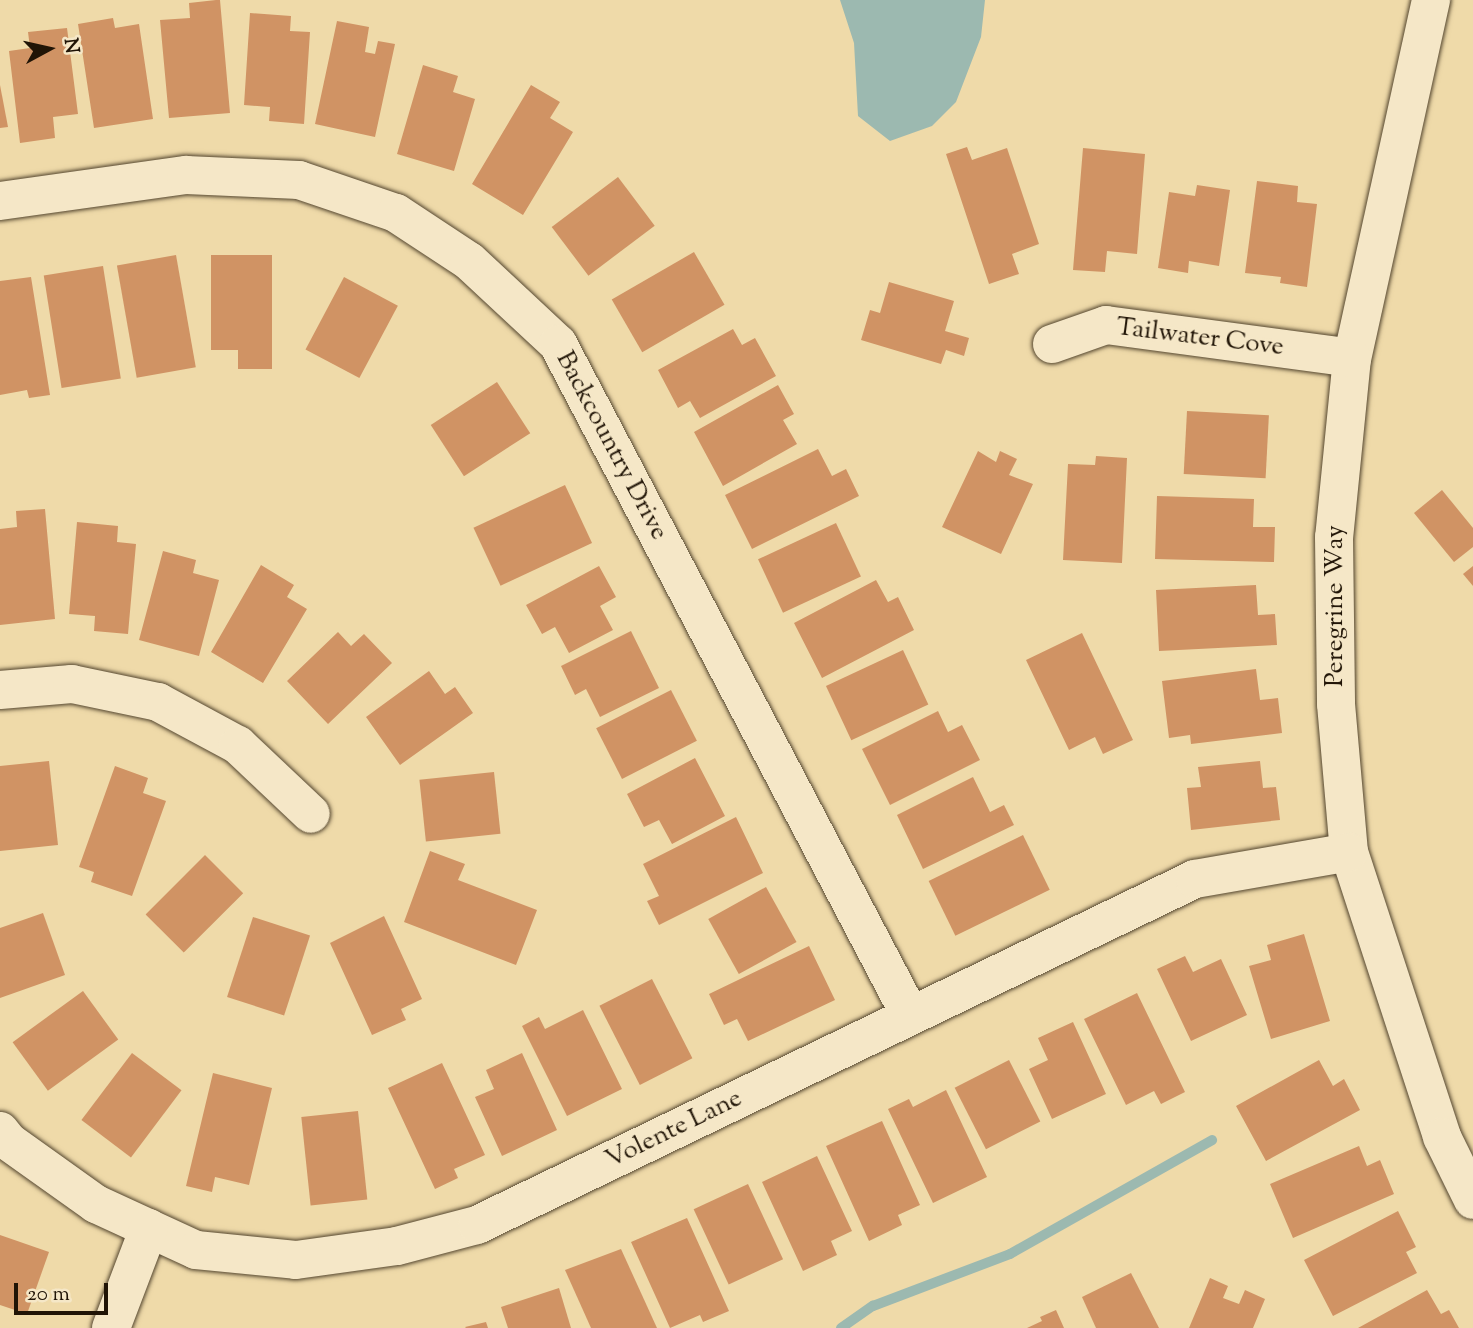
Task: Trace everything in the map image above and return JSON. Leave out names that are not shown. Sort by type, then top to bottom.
[{"type":"street","name":"Peregrine Way","points":[[1431,0],[1352,358],[1334,537],[1336,704],[1349,852],[1443,1137],[1473,1200]]},
{"type":"street","name":"Backcountry Drive","points":[[0,201],[186,175],[299,180],[396,213],[469,261],[558,344],[910,1015]]},
{"type":"street","name":"Tailwater Cove","points":[[1052,344],[1105,325],[1352,358]]},
{"type":"street","points":[[0,690],[72,684],[158,702],[238,745],[311,814]]},
{"type":"street","name":"Volente Lane","points":[[0,1131],[9,1142],[96,1204],[196,1250],[296,1260],[397,1246],[477,1225],[1195,879],[1349,852]]},
{"type":"street","points":[[111,1328],[149,1228]]},
{"type":"water","points":[[840,0],[985,0],[981,37],[956,102],[932,126],[890,141],[858,116],[854,43]]},
{"type":"building","points":[[220,0],[230,113],[169,118],[160,20],[190,18],[189,3]]},
{"type":"building","points":[[250,13],[291,16],[290,31],[310,32],[304,124],[269,121],[270,107],[244,105]]},
{"type":"building","points":[[113,18],[115,28],[139,24],[153,119],[94,128],[78,24]]},
{"type":"building","points":[[337,21],[369,27],[365,52],[375,54],[378,41],[395,44],[375,137],[315,124]]},
{"type":"building","points":[[67,28],[78,114],[53,117],[55,138],[20,143],[9,51],[30,48],[28,32]]},
{"type":"building","points":[[423,65],[458,76],[453,92],[475,99],[454,171],[397,154]]},
{"type":"building","points":[[0,85],[8,127],[0,128]]},
{"type":"building","points":[[531,85],[560,102],[550,118],[573,132],[523,215],[472,184]]},
{"type":"building","points":[[967,147],[972,160],[1007,148],[1039,244],[1012,254],[1019,274],[989,284],[946,154]]},
{"type":"building","points":[[1083,148],[1145,154],[1137,254],[1107,251],[1105,272],[1073,270]]},
{"type":"building","points":[[618,177],[655,226],[588,276],[552,227]]},
{"type":"building","points":[[1257,181],[1298,186],[1297,202],[1317,204],[1307,287],[1280,283],[1281,277],[1245,273]]},
{"type":"building","points":[[1197,185],[1230,190],[1219,266],[1189,261],[1188,273],[1158,268],[1169,192],[1195,196]]},
{"type":"building","points":[[694,252],[724,305],[642,352],[612,300]]},
{"type":"building","points":[[176,255],[196,367],[137,378],[117,265]]},
{"type":"building","points":[[211,255],[272,255],[272,369],[238,369],[238,350],[211,350]]},
{"type":"building","points":[[103,266],[121,379],[62,388],[44,275]]},
{"type":"building","points":[[31,277],[50,395],[29,398],[27,390],[0,395],[0,281]]},
{"type":"building","points":[[344,277],[398,306],[359,378],[306,349]]},
{"type":"building","points":[[889,282],[954,301],[945,331],[969,338],[964,356],[946,350],[941,364],[861,340],[870,310],[880,313]]},
{"type":"building","points":[[733,329],[742,345],[755,338],[776,376],[700,418],[690,401],[678,408],[658,370]]},
{"type":"building","points":[[497,382],[530,433],[464,476],[431,425]]},
{"type":"building","points":[[778,385],[794,414],[783,420],[797,444],[723,486],[694,432]]},
{"type":"building","points":[[1187,411],[1269,415],[1266,478],[1184,474]]},
{"type":"building","points":[[818,449],[832,476],[846,469],[859,496],[752,549],[725,495]]},
{"type":"building","points":[[978,451],[996,462],[1000,451],[1017,459],[1009,475],[1033,484],[1001,554],[942,527]]},
{"type":"building","points":[[1096,456],[1127,458],[1122,563],[1063,560],[1068,464],[1095,465]]},
{"type":"building","points":[[565,485],[592,543],[501,586],[473,528]]},
{"type":"building","points":[[1442,490],[1473,528],[1473,547],[1454,562],[1414,513]]},
{"type":"building","points":[[1157,496],[1254,499],[1253,527],[1275,527],[1274,562],[1155,559]]},
{"type":"building","points":[[45,509],[55,619],[0,625],[0,529],[17,527],[16,511]]},
{"type":"building","points":[[77,522],[118,526],[117,542],[136,544],[128,634],[94,631],[95,616],[69,614]]},
{"type":"building","points":[[836,523],[861,576],[783,613],[758,559]]},
{"type":"building","points":[[163,551],[196,560],[193,573],[219,580],[199,656],[139,640]]},
{"type":"building","points":[[261,565],[294,585],[287,597],[307,609],[263,683],[211,652]]},
{"type":"building","points":[[599,566],[616,597],[600,606],[613,630],[569,653],[555,627],[542,634],[526,605]]},
{"type":"building","points":[[1473,566],[1473,586],[1463,574]]},
{"type":"building","points":[[876,580],[888,602],[898,597],[914,630],[822,678],[794,623]]},
{"type":"building","points":[[1256,585],[1258,615],[1275,614],[1277,645],[1159,651],[1156,590]]},
{"type":"building","points":[[631,631],[659,688],[600,717],[586,689],[575,695],[561,666]]},
{"type":"building","points":[[338,632],[351,646],[364,634],[392,663],[328,724],[287,681]]},
{"type":"building","points":[[1082,633],[1133,740],[1103,754],[1095,737],[1069,750],[1026,660]]},
{"type":"building","points":[[903,650],[928,704],[851,740],[826,686]]},
{"type":"building","points":[[1256,669],[1260,700],[1278,698],[1282,733],[1191,744],[1190,735],[1169,738],[1162,681]]},
{"type":"building","points":[[429,671],[445,694],[455,687],[473,713],[400,765],[366,717]]},
{"type":"building","points":[[671,690],[697,741],[622,779],[596,728]]},
{"type":"building","points":[[938,711],[948,732],[962,725],[980,760],[890,805],[862,749]]},
{"type":"building","points":[[695,758],[725,816],[672,844],[659,820],[644,827],[627,794]]},
{"type":"building","points":[[49,761],[58,845],[0,851],[0,766]]},
{"type":"building","points":[[1260,761],[1263,788],[1276,787],[1280,820],[1191,830],[1187,788],[1201,787],[1198,767]]},
{"type":"building","points":[[115,766],[148,778],[143,793],[166,801],[132,896],[91,882],[94,872],[79,867]]},
{"type":"building","points":[[494,772],[500,834],[426,841],[419,780]]},
{"type":"building","points":[[973,777],[990,812],[1004,805],[1014,825],[923,869],[897,815]]},
{"type":"building","points":[[736,817],[763,873],[659,925],[647,901],[659,896],[643,864]]},
{"type":"building","points":[[1023,835],[1050,890],[955,936],[929,881]]},
{"type":"building","points":[[430,851],[465,864],[458,880],[537,910],[516,965],[404,922]]},
{"type":"building","points":[[205,855],[243,893],[184,953],[146,914]]},
{"type":"building","points":[[766,887],[797,942],[739,974],[708,919]]},
{"type":"building","points":[[43,913],[65,975],[0,998],[0,928]]},
{"type":"building","points":[[384,916],[422,999],[401,1009],[406,1020],[372,1035],[330,943]]},
{"type":"building","points":[[253,917],[310,936],[284,1015],[227,997]]},
{"type":"building","points":[[1304,934],[1330,1021],[1271,1039],[1249,966],[1271,960],[1267,945]]},
{"type":"building","points":[[809,946],[835,1000],[748,1041],[737,1019],[724,1025],[709,994]]},
{"type":"building","points":[[1185,956],[1193,972],[1221,959],[1247,1015],[1191,1041],[1157,969]]},
{"type":"building","points":[[652,979],[692,1058],[640,1085],[599,1006]]},
{"type":"building","points":[[83,991],[118,1040],[48,1091],[13,1042]]},
{"type":"building","points":[[1137,993],[1185,1092],[1161,1104],[1154,1091],[1126,1105],[1084,1019]]},
{"type":"building","points":[[583,1010],[622,1089],[567,1116],[522,1026],[539,1017],[545,1029]]},
{"type":"building","points":[[1073,1022],[1106,1094],[1052,1119],[1029,1069],[1048,1060],[1038,1038]]},
{"type":"building","points":[[132,1053],[182,1090],[131,1157],[81,1120]]},
{"type":"building","points":[[522,1053],[557,1130],[502,1156],[475,1097],[494,1089],[486,1070]]},
{"type":"building","points":[[1009,1060],[1040,1121],[986,1149],[955,1088]]},
{"type":"building","points":[[1319,1060],[1333,1086],[1344,1079],[1360,1110],[1266,1161],[1236,1106]]},
{"type":"building","points":[[442,1063],[485,1155],[454,1169],[458,1178],[435,1189],[388,1088]]},
{"type":"building","points":[[213,1073],[272,1088],[249,1185],[215,1177],[212,1192],[186,1186]]},
{"type":"building","points":[[946,1090],[987,1177],[933,1203],[888,1109],[909,1099],[913,1107]]},
{"type":"building","points":[[358,1111],[367,1200],[311,1205],[301,1117]]},
{"type":"building","points":[[882,1121],[920,1205],[898,1215],[902,1225],[869,1241],[826,1146]]},
{"type":"building","points":[[1359,1146],[1367,1166],[1380,1160],[1394,1194],[1293,1238],[1270,1184]]},
{"type":"building","points":[[817,1156],[852,1231],[831,1241],[837,1255],[803,1271],[762,1182]]},
{"type":"building","points":[[748,1184],[783,1259],[729,1285],[694,1209]]},
{"type":"building","points":[[1398,1211],[1416,1247],[1406,1252],[1417,1273],[1333,1316],[1304,1260]]},
{"type":"building","points":[[687,1218],[729,1311],[703,1322],[700,1315],[670,1328],[631,1242]]},
{"type":"building","points":[[0,1235],[49,1252],[27,1314],[0,1305]]},
{"type":"building","points":[[621,1249],[657,1328],[591,1328],[565,1270]]},
{"type":"building","points":[[1131,1273],[1159,1328],[1096,1328],[1082,1297]]},
{"type":"building","points":[[1210,1278],[1228,1286],[1223,1298],[1239,1304],[1245,1290],[1265,1299],[1253,1328],[1189,1328]]},
{"type":"building","points":[[559,1288],[571,1328],[508,1328],[501,1307]]},
{"type":"building","points":[[1427,1290],[1441,1314],[1449,1310],[1459,1328],[1358,1328]]},
{"type":"building","points":[[1056,1310],[1064,1328],[1027,1328],[1042,1321],[1040,1317]]},
{"type":"building","points":[[486,1322],[488,1328],[465,1327]]},
{"type":"waterway","points":[[841,1328],[873,1306],[1010,1254],[1212,1140]]}]
